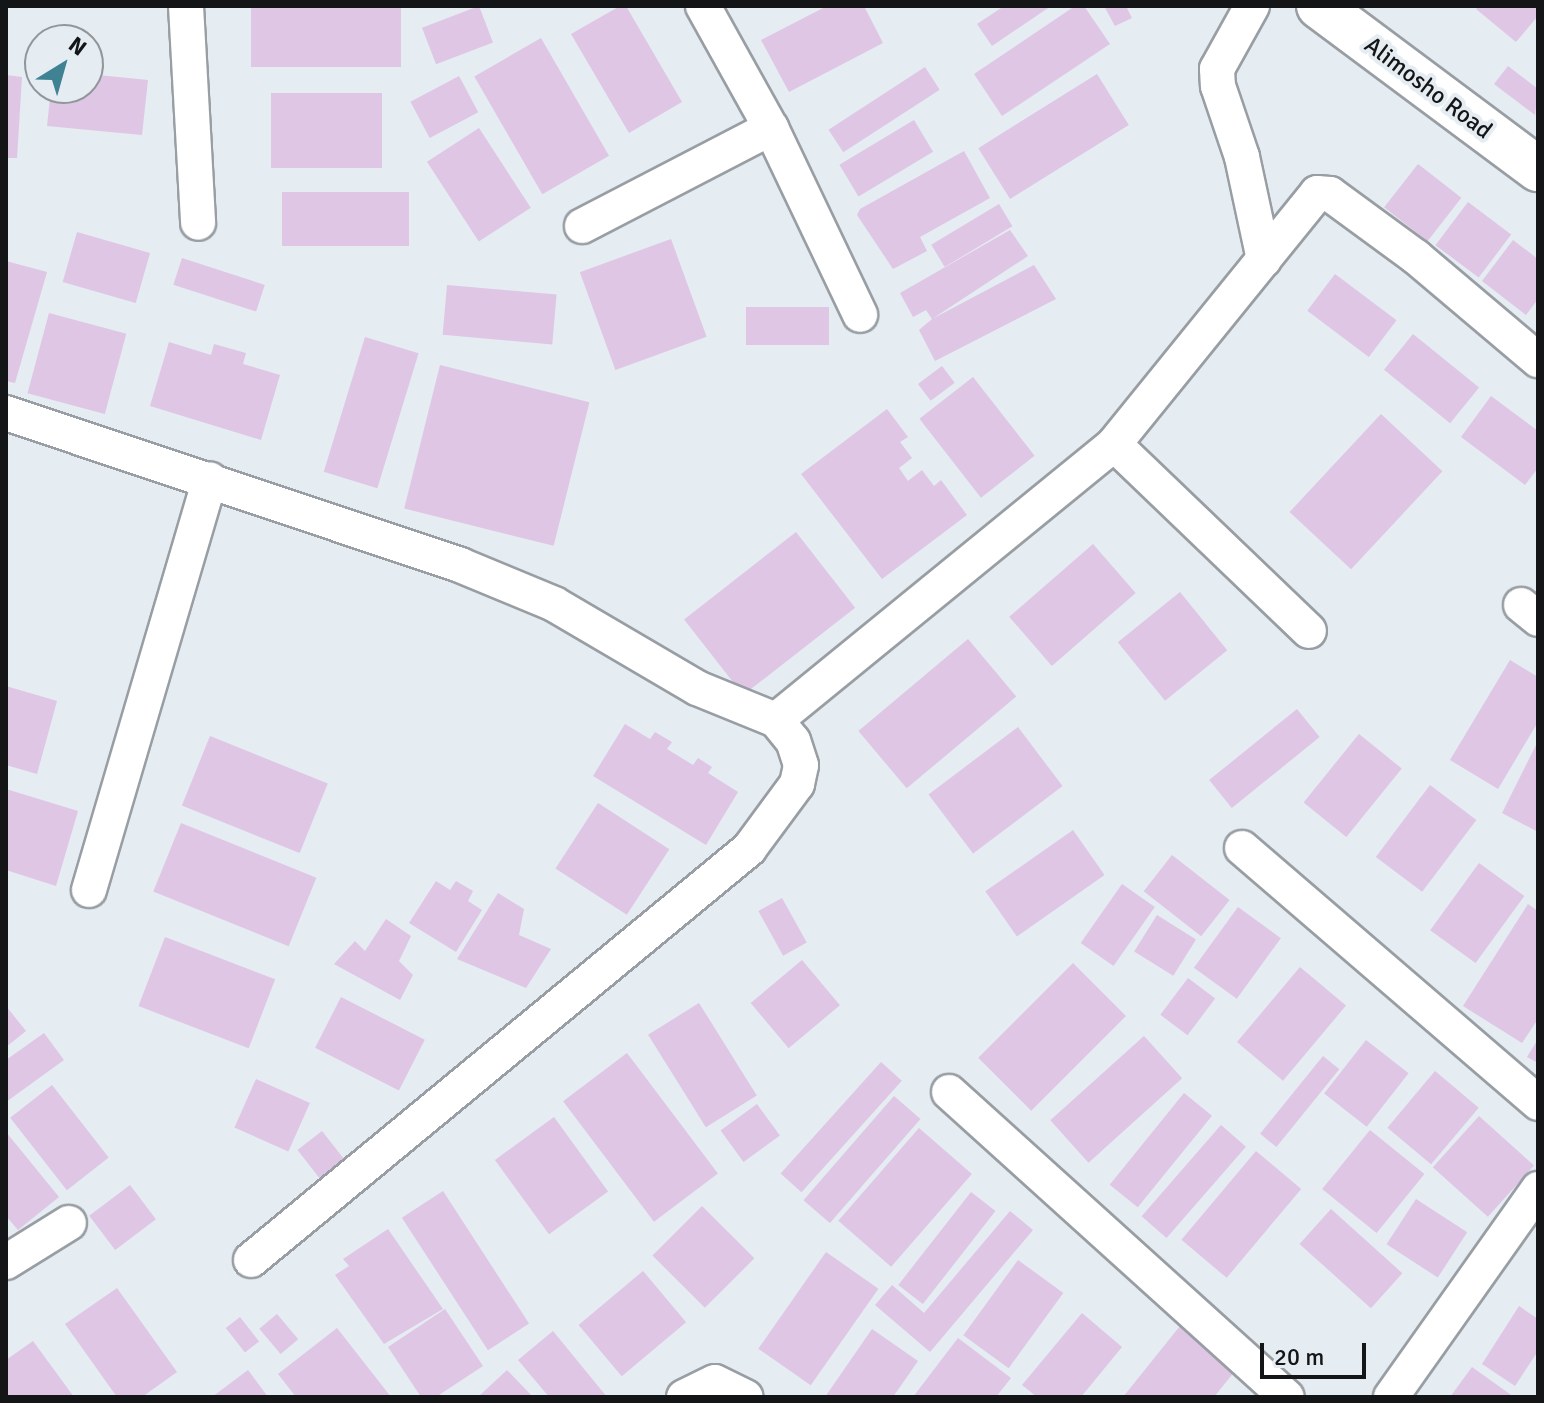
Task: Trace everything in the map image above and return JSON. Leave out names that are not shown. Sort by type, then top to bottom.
[{"type":"main road","name":"Alimosho Road","points":[[1319,6],[1538,169]]},
{"type":"street","points":[[186,6],[198,223]]},
{"type":"street","points":[[703,6],[771,128],[860,315]]},
{"type":"street","points":[[1252,6],[1217,69],[1218,86],[1242,157],[1264,260]]},
{"type":"street","points":[[582,226],[771,128]]},
{"type":"street","points":[[776,720],[1114,444],[1264,260],[1304,203],[1317,193],[1330,194],[1416,257],[1538,360]]},
{"type":"street","points":[[6,413],[460,565],[540,598],[697,688],[776,720],[793,741],[801,765],[797,784],[749,849],[251,1260]]},
{"type":"street","points":[[1114,444],[1309,631]]},
{"type":"street","points":[[89,890],[210,479]]},
{"type":"street","points":[[1242,848],[1538,1103]]},
{"type":"street","points":[[949,1092],[1286,1397]]},
{"type":"street","points":[[1391,1397],[1528,1228],[1538,1189]]},
{"type":"street","points":[[6,1262],[69,1223]]},
{"type":"street","points":[[684,1397],[715,1382],[746,1397]]},
{"type":"building","points":[[251,6],[401,6],[401,67],[251,67]]},
{"type":"building","points":[[479,6],[493,42],[436,64],[422,28]]},
{"type":"building","points":[[620,6],[626,6],[682,102],[629,133],[571,34]]},
{"type":"building","points":[[827,6],[864,6],[883,43],[789,92],[761,40]]},
{"type":"building","points":[[1004,6],[1051,6],[992,46],[977,24]]},
{"type":"building","points":[[1075,6],[1084,6],[1110,44],[1002,116],[974,74]]},
{"type":"building","points":[[1104,6],[1126,6],[1132,18],[1115,26]]},
{"type":"building","points":[[1479,6],[1538,6],[1538,16],[1516,42],[1476,9]]},
{"type":"building","points":[[541,38],[609,156],[542,194],[474,76]]},
{"type":"building","points":[[1508,66],[1538,89],[1535,115],[1494,84]]},
{"type":"building","points":[[925,67],[940,90],[843,152],[829,130]]},
{"type":"building","points":[[1097,74],[1129,125],[1010,199],[978,148]]},
{"type":"building","points":[[6,75],[22,77],[17,158],[6,158]]},
{"type":"building","points":[[104,76],[148,80],[142,135],[47,126],[49,104],[104,104]]},
{"type":"building","points":[[459,76],[478,112],[430,138],[410,102]]},
{"type":"building","points":[[271,93],[382,93],[382,168],[271,168]]},
{"type":"building","points":[[914,120],[933,152],[858,197],[839,165]]},
{"type":"building","points":[[479,128],[531,208],[479,241],[427,162]]},
{"type":"building","points":[[964,151],[990,198],[920,237],[927,251],[893,269],[857,215],[860,209]]},
{"type":"building","points":[[1418,164],[1461,198],[1427,241],[1384,207]]},
{"type":"building","points":[[282,192],[409,192],[409,246],[282,246]]},
{"type":"building","points":[[1468,202],[1511,234],[1479,278],[1436,245]]},
{"type":"building","points":[[999,204],[1012,226],[945,267],[931,245]]},
{"type":"building","points":[[1010,230],[1028,256],[932,319],[926,310],[913,317],[900,293]]},
{"type":"building","points":[[77,232],[150,253],[136,303],[63,282]]},
{"type":"building","points":[[671,239],[707,337],[615,370],[580,272]]},
{"type":"building","points":[[1513,240],[1538,259],[1538,299],[1526,315],[1482,281]]},
{"type":"building","points":[[182,258],[265,285],[256,312],[173,285]]},
{"type":"building","points":[[6,261],[47,272],[15,383],[6,381]]},
{"type":"building","points":[[1034,265],[1056,299],[935,361],[919,330],[932,319]]},
{"type":"building","points":[[1335,274],[1396,320],[1369,357],[1307,311]]},
{"type":"building","points":[[447,285],[557,295],[552,344],[443,335]]},
{"type":"building","points":[[746,307],[829,307],[829,345],[746,345]]},
{"type":"building","points":[[49,313],[126,334],[105,414],[28,393]]},
{"type":"building","points":[[1413,334],[1479,387],[1450,423],[1384,370]]},
{"type":"building","points":[[365,337],[419,353],[377,488],[324,472]]},
{"type":"building","points":[[169,342],[211,355],[214,344],[246,353],[243,364],[280,375],[261,440],[150,406]]},
{"type":"building","points":[[440,365],[589,402],[554,546],[404,509]]},
{"type":"building","points":[[942,366],[955,383],[931,401],[918,384]]},
{"type":"building","points":[[973,377],[1035,456],[981,498],[919,419]]},
{"type":"building","points":[[1491,396],[1538,431],[1538,468],[1525,485],[1461,437]]},
{"type":"building","points":[[887,409],[908,437],[900,442],[912,458],[899,468],[908,481],[922,470],[934,486],[941,480],[967,515],[882,579],[801,474]]},
{"type":"building","points":[[1381,414],[1442,471],[1351,569],[1290,512]]},
{"type":"building","points":[[796,532],[855,608],[743,695],[684,619]]},
{"type":"building","points":[[1093,544],[1136,593],[1052,666],[1009,617]]},
{"type":"building","points":[[1180,592],[1227,650],[1165,701],[1118,642]]},
{"type":"building","points":[[968,639],[1016,696],[907,788],[858,731]]},
{"type":"building","points":[[1510,660],[1538,677],[1538,722],[1498,789],[1450,760]]},
{"type":"building","points":[[6,686],[57,701],[37,774],[6,765]]},
{"type":"building","points":[[1297,709],[1320,737],[1232,808],[1209,780]]},
{"type":"building","points":[[625,724],[650,739],[655,732],[672,742],[667,749],[693,765],[698,758],[712,767],[708,773],[738,792],[706,845],[593,776]]},
{"type":"building","points":[[1018,727],[1063,786],[973,854],[929,794]]},
{"type":"building","points":[[1359,734],[1402,769],[1346,837],[1304,802]]},
{"type":"building","points":[[210,736],[328,784],[300,853],[182,806]]},
{"type":"building","points":[[1538,741],[1538,832],[1502,813]]},
{"type":"building","points":[[1430,785],[1476,820],[1422,892],[1376,857]]},
{"type":"building","points":[[6,789],[78,811],[56,886],[6,870]]},
{"type":"building","points":[[598,803],[669,849],[627,915],[556,868]]},
{"type":"building","points":[[181,823],[316,878],[289,946],[153,892]]},
{"type":"building","points":[[1073,830],[1105,875],[1017,936],[985,891]]},
{"type":"building","points":[[1172,855],[1230,900],[1201,936],[1144,891]]},
{"type":"building","points":[[1479,863],[1524,896],[1476,963],[1430,930]]},
{"type":"building","points":[[436,881],[450,890],[456,881],[473,891],[468,901],[482,910],[456,952],[409,923]]},
{"type":"building","points":[[1122,884],[1155,907],[1113,966],[1081,943]]},
{"type":"building","points":[[498,893],[524,909],[519,935],[551,949],[526,988],[457,959]]},
{"type":"building","points":[[782,898],[807,943],[783,956],[758,911]]},
{"type":"building","points":[[1528,904],[1538,911],[1538,1019],[1522,1043],[1463,1006]]},
{"type":"building","points":[[1238,907],[1281,938],[1237,999],[1194,968]]},
{"type":"building","points":[[1157,915],[1196,939],[1173,976],[1134,951]]},
{"type":"building","points":[[386,919],[411,936],[399,961],[413,975],[400,1000],[334,964],[355,941],[365,951]]},
{"type":"building","points":[[165,937],[275,979],[249,1048],[138,1006]]},
{"type":"building","points":[[802,960],[840,1005],[789,1048],[751,1003]]},
{"type":"building","points":[[1073,963],[1126,1016],[1031,1111],[978,1058]]},
{"type":"building","points":[[1300,967],[1346,1006],[1283,1081],[1237,1042]]},
{"type":"building","points":[[1188,978],[1215,998],[1187,1035],[1160,1015]]},
{"type":"building","points":[[341,997],[425,1040],[399,1090],[315,1048]]},
{"type":"building","points":[[699,1003],[757,1095],[706,1127],[648,1035]]},
{"type":"building","points":[[6,1006],[26,1031],[6,1047]]},
{"type":"building","points":[[44,1033],[64,1060],[6,1102],[6,1060]]},
{"type":"building","points":[[1144,1036],[1182,1078],[1089,1163],[1050,1120]]},
{"type":"building","points":[[1538,1039],[1538,1063],[1527,1057]]},
{"type":"building","points":[[1366,1040],[1409,1073],[1367,1127],[1324,1094]]},
{"type":"building","points":[[627,1053],[718,1174],[654,1222],[563,1101]]},
{"type":"building","points":[[1323,1056],[1339,1069],[1276,1147],[1260,1134]]},
{"type":"building","points":[[881,1062],[902,1081],[801,1192],[781,1173]]},
{"type":"building","points":[[1435,1071],[1479,1108],[1431,1164],[1387,1128]]},
{"type":"building","points":[[256,1079],[310,1103],[288,1151],[234,1127]]},
{"type":"building","points":[[52,1085],[109,1157],[67,1190],[10,1118]]},
{"type":"building","points":[[1184,1093],[1212,1116],[1138,1207],[1110,1185]]},
{"type":"building","points":[[894,1096],[920,1119],[830,1223],[803,1200]]},
{"type":"building","points":[[757,1104],[780,1136],[744,1162],[721,1130]]},
{"type":"building","points":[[1479,1116],[1534,1166],[1488,1217],[1433,1167]]},
{"type":"building","points":[[554,1117],[608,1191],[549,1234],[495,1160]]},
{"type":"building","points":[[1221,1125],[1246,1147],[1167,1238],[1142,1216]]},
{"type":"building","points":[[919,1128],[972,1174],[891,1267],[838,1221]]},
{"type":"building","points":[[1370,1130],[1424,1174],[1377,1233],[1322,1189]]},
{"type":"building","points":[[322,1131],[352,1170],[328,1189],[298,1150]]},
{"type":"building","points":[[6,1132],[59,1197],[18,1230],[6,1216]]},
{"type":"building","points":[[1256,1151],[1301,1189],[1227,1278],[1181,1240]]},
{"type":"building","points":[[130,1185],[156,1219],[115,1250],[89,1216]]},
{"type":"building","points":[[443,1191],[529,1324],[488,1350],[402,1218]]},
{"type":"building","points":[[971,1192],[995,1211],[923,1304],[898,1285]]},
{"type":"building","points":[[1416,1199],[1467,1232],[1438,1278],[1387,1244]]},
{"type":"building","points":[[702,1206],[754,1258],[705,1308],[653,1255]]},
{"type":"building","points":[[1331,1209],[1402,1273],[1371,1308],[1300,1244]]},
{"type":"building","points":[[1010,1211],[1033,1230],[930,1352],[875,1305],[892,1285],[924,1313]]},
{"type":"building","points":[[388,1229],[443,1309],[384,1344],[335,1275],[349,1266],[343,1259]]},
{"type":"building","points":[[826,1252],[878,1289],[811,1385],[758,1349]]},
{"type":"building","points":[[1018,1260],[1063,1293],[1009,1368],[963,1335]]},
{"type":"building","points":[[643,1271],[686,1322],[622,1376],[579,1325]]},
{"type":"building","points":[[117,1288],[177,1372],[142,1397],[117,1397],[65,1324]]},
{"type":"building","points":[[1519,1306],[1538,1319],[1538,1351],[1515,1386],[1482,1364]]},
{"type":"building","points":[[445,1309],[483,1366],[436,1397],[421,1397],[388,1347]]},
{"type":"building","points":[[1082,1313],[1122,1347],[1081,1397],[1037,1397],[1022,1385]]},
{"type":"building","points":[[277,1314],[298,1339],[281,1354],[259,1329]]},
{"type":"building","points":[[240,1317],[259,1341],[245,1353],[226,1328]]},
{"type":"building","points":[[1180,1326],[1235,1371],[1214,1397],[1123,1397]]},
{"type":"building","points":[[337,1328],[391,1397],[296,1397],[278,1374]]},
{"type":"building","points":[[872,1329],[918,1361],[893,1397],[825,1397]]},
{"type":"building","points":[[553,1331],[607,1397],[549,1397],[518,1360]]},
{"type":"building","points":[[958,1338],[1011,1378],[996,1397],[913,1397]]},
{"type":"building","points":[[33,1341],[74,1397],[6,1397],[6,1360]]},
{"type":"building","points":[[1472,1367],[1514,1397],[1450,1397]]},
{"type":"building","points":[[248,1370],[268,1397],[212,1397]]},
{"type":"building","points":[[507,1370],[533,1397],[478,1397]]}]
